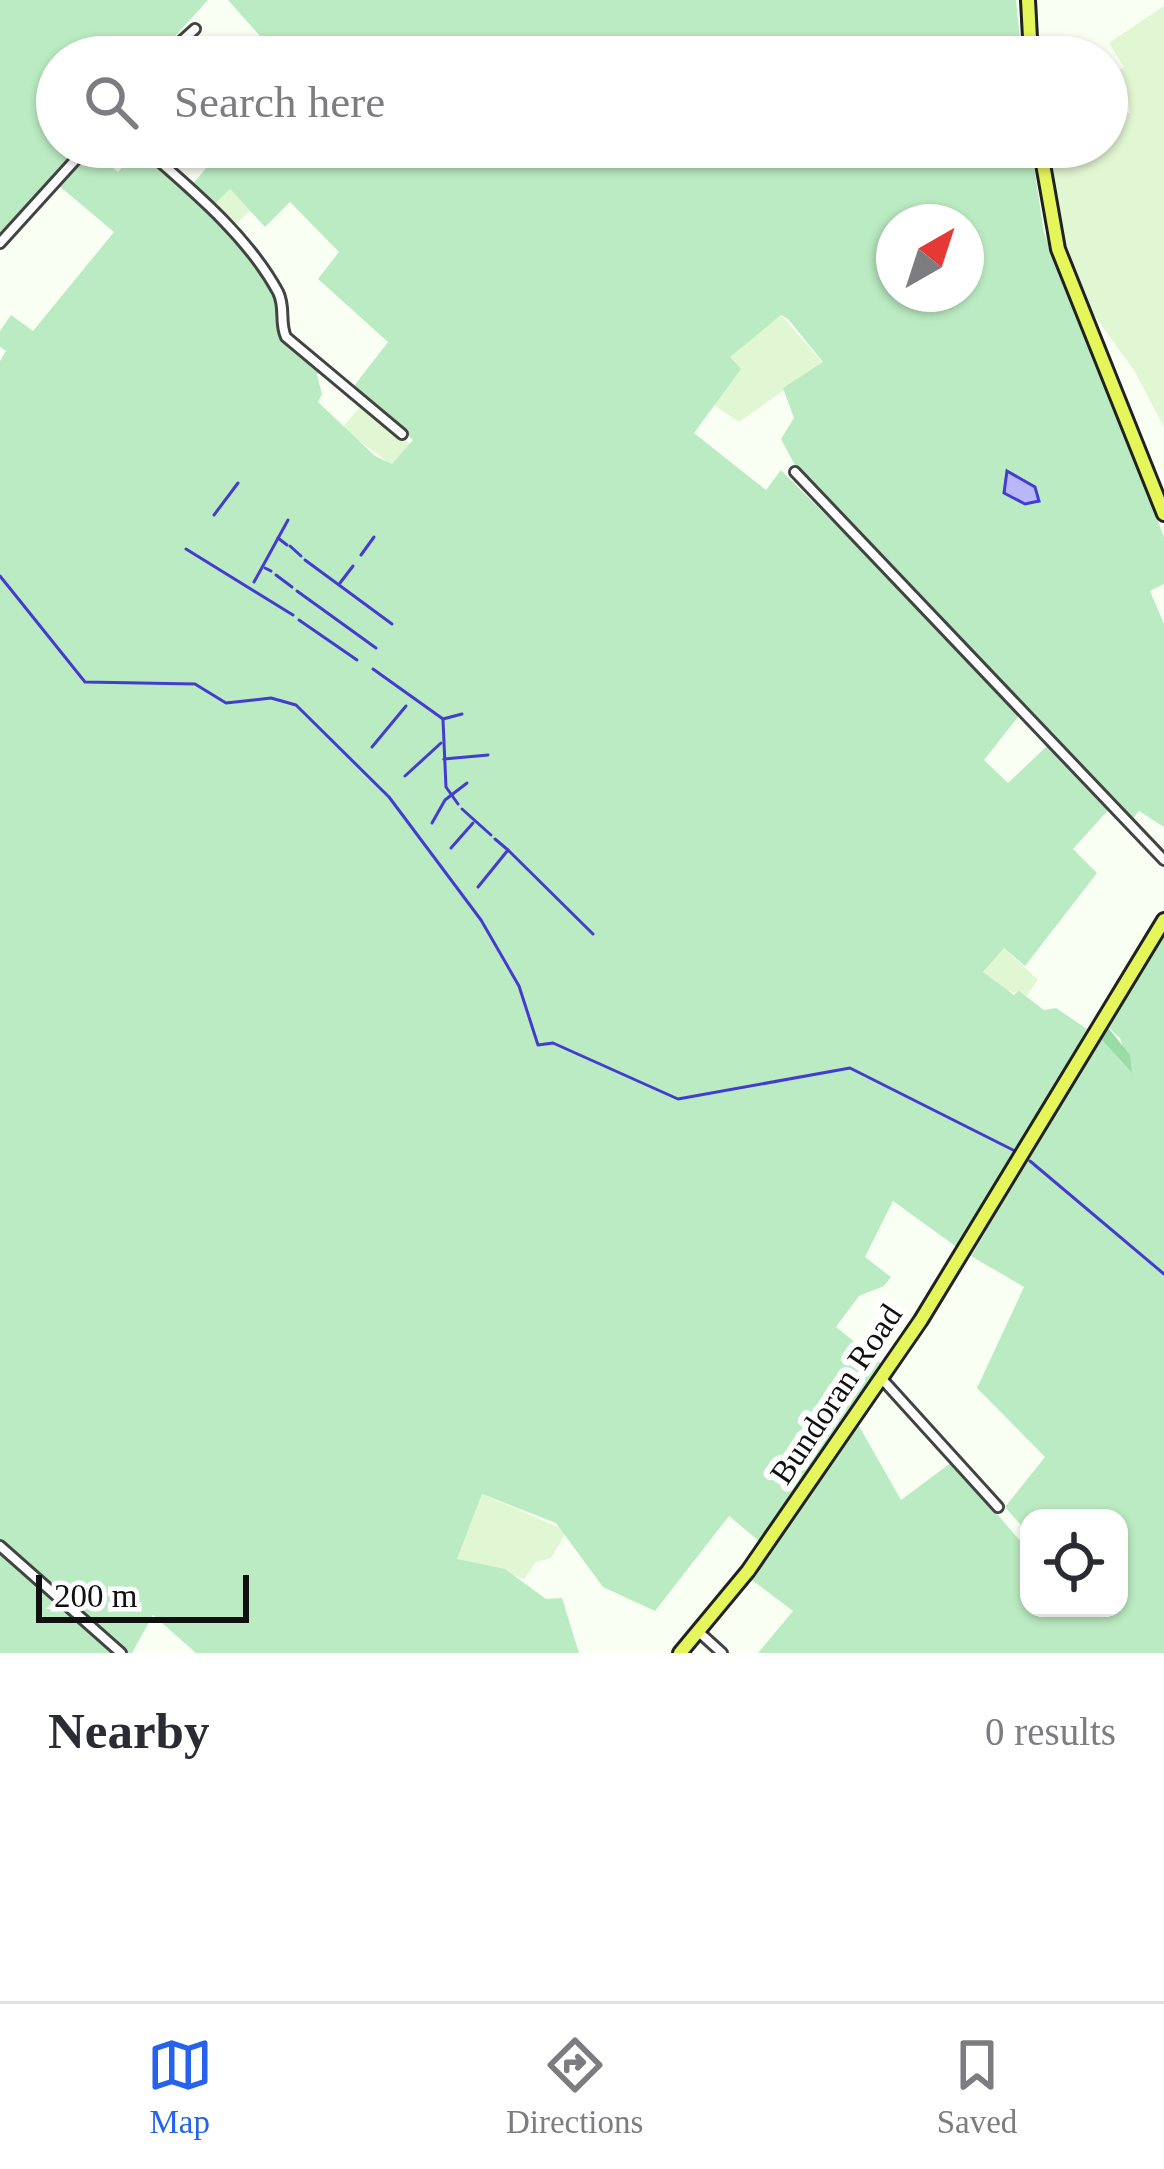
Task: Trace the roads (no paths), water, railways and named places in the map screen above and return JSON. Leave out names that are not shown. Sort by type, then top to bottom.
[{"type":"highway","points":[[1028,0],[1030,36]]},
{"type":"highway","points":[[1044,168],[1058,249],[1164,514]]},
{"type":"highway","name":"Bundoran Road","points":[[680,1653],[700,1633],[881,1378],[1164,920]]},
{"type":"street","points":[[186,36],[195,28]]},
{"type":"street","points":[[0,243],[68,168]]},
{"type":"street","points":[[166,168],[226,224],[277,290],[285,308],[286,337],[402,434]]},
{"type":"street","points":[[795,472],[1164,860]]},
{"type":"street","points":[[881,1378],[998,1507]]},
{"type":"street","points":[[0,1546],[121,1653]]},
{"type":"street","points":[[700,1633],[722,1653]]},
{"type":"water","points":[[1007,471],[1035,487],[1039,501],[1025,504],[1004,493]]},
{"type":"waterway","points":[[214,515],[238,483]]},
{"type":"waterway","points":[[254,582],[288,520]]},
{"type":"waterway","points":[[361,555],[374,537]]},
{"type":"waterway","points":[[278,538],[287,545]]},
{"type":"waterway","points":[[290,546],[301,556]]},
{"type":"waterway","points":[[186,549],[293,615]]},
{"type":"waterway","points":[[305,560],[392,624]]},
{"type":"waterway","points":[[340,583],[353,566]]},
{"type":"waterway","points":[[265,568],[271,571]]},
{"type":"waterway","points":[[276,575],[292,587]]},
{"type":"waterway","points":[[0,576],[85,682],[195,684],[226,703],[271,698],[296,705],[389,797],[481,920],[519,986],[538,1045],[553,1043],[678,1099],[850,1068],[1013,1150]]},
{"type":"waterway","points":[[297,591],[376,648]]},
{"type":"waterway","points":[[299,620],[357,660]]},
{"type":"waterway","points":[[373,669],[443,719],[462,714]]},
{"type":"waterway","points":[[372,747],[406,706]]},
{"type":"waterway","points":[[443,720],[446,787],[458,804]]},
{"type":"waterway","points":[[405,776],[441,743]]},
{"type":"waterway","points":[[444,759],[488,755]]},
{"type":"waterway","points":[[432,823],[445,800],[467,783]]},
{"type":"waterway","points":[[462,809],[491,835]]},
{"type":"waterway","points":[[451,848],[473,823]]},
{"type":"waterway","points":[[478,887],[508,850],[495,839]]},
{"type":"waterway","points":[[508,850],[593,934]]},
{"type":"waterway","points":[[1030,1161],[1164,1274]]}]
